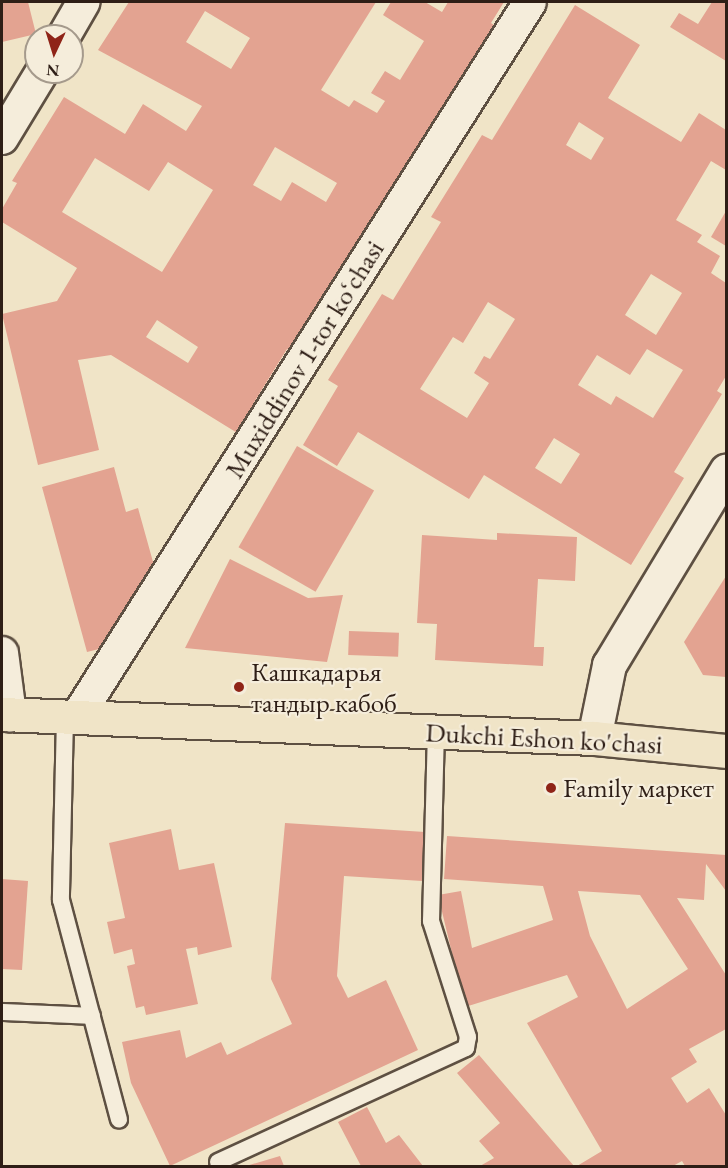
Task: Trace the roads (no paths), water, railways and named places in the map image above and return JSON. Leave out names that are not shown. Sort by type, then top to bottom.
[{"type":"main road","name":"Dukchi Eshon ko'chasi","points":[[6,714],[594,738],[726,751]]},
{"type":"street","points":[[71,24],[84,2]]},
{"type":"street","name":"Muxiddinov 1-tor koʻchasi","points":[[71,717],[530,2]]},
{"type":"street","points":[[2,138],[35,84]]},
{"type":"street","points":[[594,738],[609,665],[726,471]]},
{"type":"street","points":[[2,653],[6,714]]},
{"type":"lane","points":[[71,717],[61,900],[119,1119]]},
{"type":"lane","points":[[218,1162],[466,1048],[468,1037],[431,921],[436,732]]},
{"type":"lane","points":[[2,1012],[92,1016]]},
{"type":"place","name":"Кашкадарья тандыр кабоб","points":[[239,687]]},
{"type":"place","name":"Family маркет","points":[[551,788]]}]
